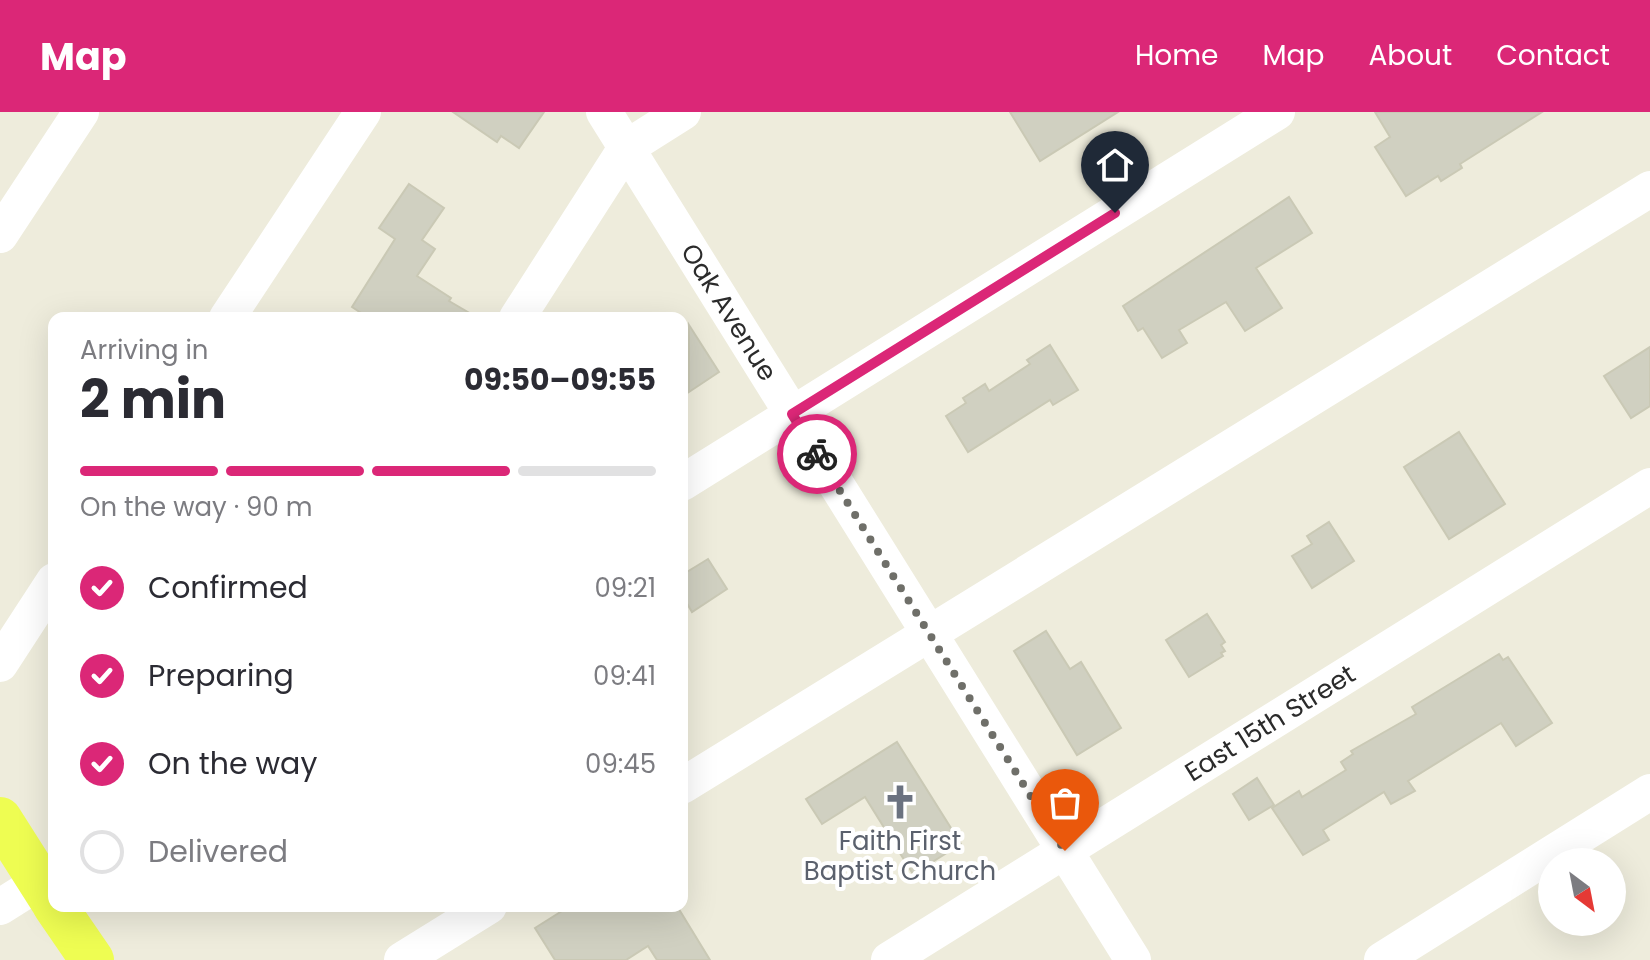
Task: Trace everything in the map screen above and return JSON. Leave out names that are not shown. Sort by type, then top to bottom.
[{"type":"main road","points":[[0,819],[48,887]]},
{"type":"main road","points":[[63,912],[92,960]]},
{"type":"street","points":[[0,235],[81,112]]},
{"type":"street","points":[[231,312],[363,112]]},
{"type":"street","name":"Oak Avenue","points":[[604,112],[1133,960]]},
{"type":"street","points":[[521,312],[626,148],[683,112]]},
{"type":"street","points":[[688,479],[1277,112]]},
{"type":"street","points":[[688,782],[1650,189]]},
{"type":"street","name":"East 15th Street","points":[[889,960],[1650,486]]},
{"type":"street","points":[[0,664],[48,590]]},
{"type":"street","points":[[1382,960],[1650,792]]},
{"type":"street","points":[[0,907],[48,892]]},
{"type":"street","points":[[402,960],[479,912]]},
{"type":"building","points":[[453,112],[544,112],[519,148],[501,136],[497,142]]},
{"type":"building","points":[[1010,112],[1118,112],[1040,161]]},
{"type":"building","points":[[1375,112],[1542,112],[1460,164],[1462,168],[1441,181],[1438,176],[1406,196],[1375,147],[1390,137]]},
{"type":"building","points":[[409,184],[444,208],[422,240],[435,249],[417,276],[468,312],[360,312],[352,307],[395,239],[379,228]]},
{"type":"building","points":[[1289,197],[1312,233],[1256,268],[1282,308],[1245,331],[1226,302],[1179,330],[1187,343],[1162,358],[1143,328],[1138,331],[1123,306]]},
{"type":"building","points":[[689,325],[719,372],[689,392]]},
{"type":"building","points":[[1050,345],[1078,390],[1053,405],[1050,400],[968,452],[946,416],[966,403],[963,398],[985,384],[989,391],[1030,364],[1027,360]]},
{"type":"building","points":[[1650,347],[1650,406],[1631,418],[1604,376]]},
{"type":"building","points":[[1459,432],[1505,504],[1449,539],[1404,467]]},
{"type":"building","points":[[1329,522],[1354,561],[1312,588],[1292,556],[1312,544],[1307,536]]},
{"type":"building","points":[[708,559],[727,589],[692,612],[688,605],[688,571]]},
{"type":"building","points":[[1207,614],[1225,642],[1221,645],[1225,651],[1221,653],[1223,656],[1189,677],[1166,640]]},
{"type":"building","points":[[1046,631],[1070,669],[1081,662],[1121,728],[1077,755],[1014,651]]},
{"type":"building","points":[[1499,654],[1503,660],[1508,657],[1552,723],[1516,746],[1501,723],[1408,781],[1415,791],[1391,804],[1384,792],[1323,830],[1329,840],[1303,855],[1272,808],[1299,791],[1302,797],[1346,770],[1341,762],[1353,754],[1351,751],[1416,714],[1412,707]]},
{"type":"building","points":[[897,742],[961,844],[913,874],[865,797],[822,824],[806,799]]},
{"type":"building","points":[[1257,778],[1274,805],[1249,820],[1233,794]]},
{"type":"building","points":[[560,912],[681,912],[710,960],[657,960],[648,946],[626,960],[555,960],[535,928]]},
{"type":"way so far","points":[[817,454],[1065,851]]},
{"type":"place","name":"Faith First Baptist Church","points":[[900,802]]},
{"type":"route","points":[[817,454],[792,414],[1115,213]]}]
